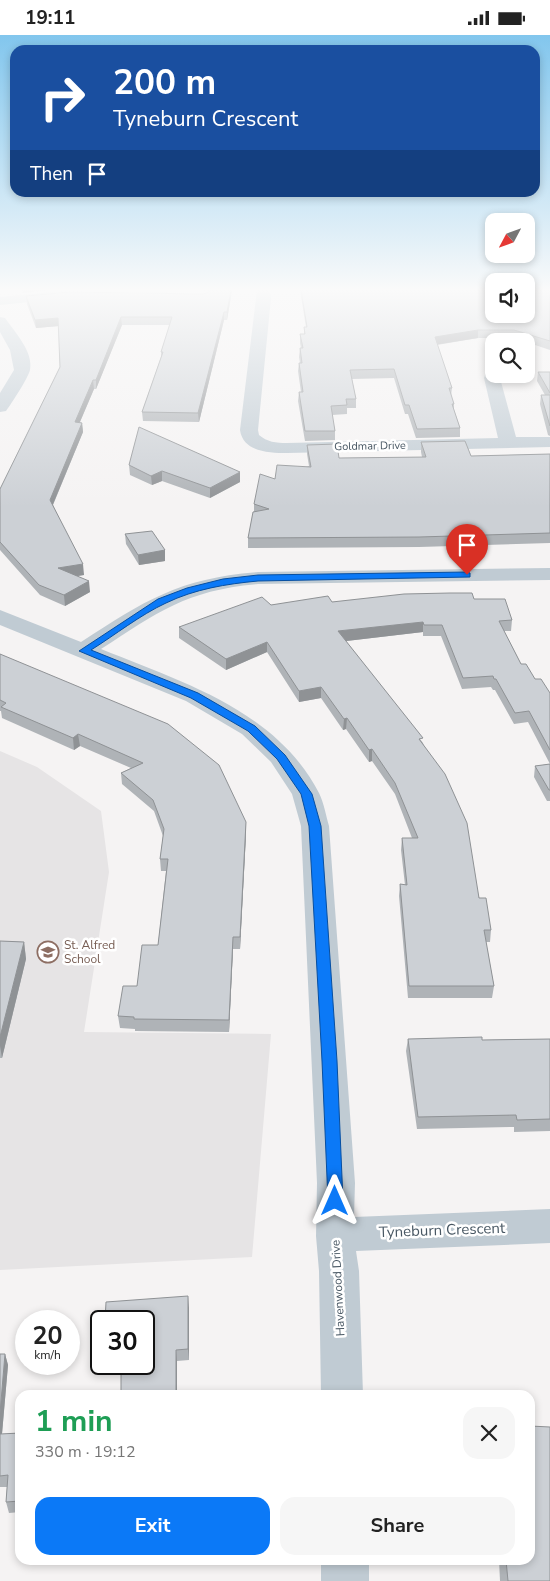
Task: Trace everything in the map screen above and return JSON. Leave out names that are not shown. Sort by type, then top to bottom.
[{"type":"street","points":[[0,407],[18,377],[22,362]]},
{"type":"street","name":"Goldmar Drive","points":[[257,362],[249,430],[253,441],[266,446],[287,448],[550,442]]},
{"type":"street","points":[[493,383],[508,443]]},
{"type":"street","points":[[84,651],[161,601],[190,590],[223,582],[258,578],[548,580]]},
{"type":"street","name":"Havenwood Drive","points":[[0,617],[195,696],[252,729],[281,757],[306,794],[315,826],[336,1183],[335,1236],[339,1271],[342,1390]]},
{"type":"street","name":"Tyneburn Crescent","points":[[335,1236],[381,1232],[550,1225]]},
{"type":"street","points":[[345,1565],[346,1581]]},
{"type":"shaded area","name":"St. Alfred School","points":[[0,751],[37,767],[101,811],[109,872],[84,1032],[271,1034],[252,1257],[0,1270]]},
{"type":"building","points":[[60,362],[103,362],[96,380],[93,380],[75,422],[82,423],[50,500],[83,564],[58,568],[89,581],[64,595],[39,585],[0,542],[0,489],[60,367]]},
{"type":"building","points":[[159,362],[211,362],[198,413],[142,412]]},
{"type":"building","points":[[443,362],[452,388],[449,388],[454,404],[452,404],[460,428],[417,429],[409,405],[405,405],[394,369],[350,370],[356,399],[346,399],[347,405],[331,406],[335,431],[305,431],[299,392],[303,392],[299,363]]},
{"type":"building","points":[[538,372],[550,372],[550,393]]},
{"type":"building","points":[[541,395],[550,395],[550,426]]},
{"type":"building","points":[[139,427],[240,472],[210,488],[162,471],[151,476],[129,465]]},
{"type":"building","points":[[465,441],[471,456],[550,454],[550,533],[419,537],[248,538],[253,512],[269,509],[254,504],[260,474],[275,479],[277,465],[311,467],[307,445],[337,444],[339,458],[426,457],[421,442]]},
{"type":"building","points":[[152,531],[165,550],[138,555],[125,534]]},
{"type":"building","points":[[472,593],[474,599],[505,599],[512,620],[499,621],[521,664],[526,664],[535,679],[541,679],[550,693],[550,750],[529,711],[515,713],[493,676],[463,678],[442,625],[424,625],[423,622],[338,631],[423,738],[419,739],[445,774],[467,823],[479,898],[486,898],[491,930],[484,930],[494,986],[409,986],[400,884],[407,885],[402,838],[418,838],[395,783],[372,749],[369,750],[347,718],[344,719],[321,687],[299,691],[267,642],[226,659],[179,627],[262,597],[271,605],[328,596],[332,602],[404,594]]},
{"type":"building","points":[[0,654],[168,724],[219,765],[246,822],[240,937],[233,937],[229,1020],[134,1019],[134,1017],[118,1016],[123,986],[137,986],[142,945],[158,945],[168,859],[160,859],[164,829],[153,800],[121,773],[143,763],[78,734],[73,738],[1,707],[6,703],[0,700]]},
{"type":"building","points":[[550,764],[550,790],[549,790],[535,766]]},
{"type":"building","points":[[0,941],[24,942],[0,1037]]},
{"type":"building","points":[[482,1037],[482,1040],[550,1039],[550,1119],[517,1120],[516,1115],[418,1117],[408,1039]]},
{"type":"building","points":[[188,1296],[188,1349],[176,1350],[176,1390],[121,1390],[121,1375],[155,1375],[155,1310],[106,1310],[106,1302]]},
{"type":"building","points":[[0,1354],[5,1354],[0,1413]]},
{"type":"building","points":[[535,1426],[550,1427],[550,1581],[508,1581],[506,1565],[535,1565]]},
{"type":"building","points":[[15,1433],[15,1501],[6,1502],[8,1475],[0,1476],[0,1434]]},
{"type":"place","name":"St. Alfred School","points":[[48,952]]},
{"type":"route","points":[[335,1201],[336,1183],[330,1061],[315,826],[306,794],[281,757],[252,729],[195,696],[84,651],[161,601],[207,585],[258,578],[467,575]]}]
